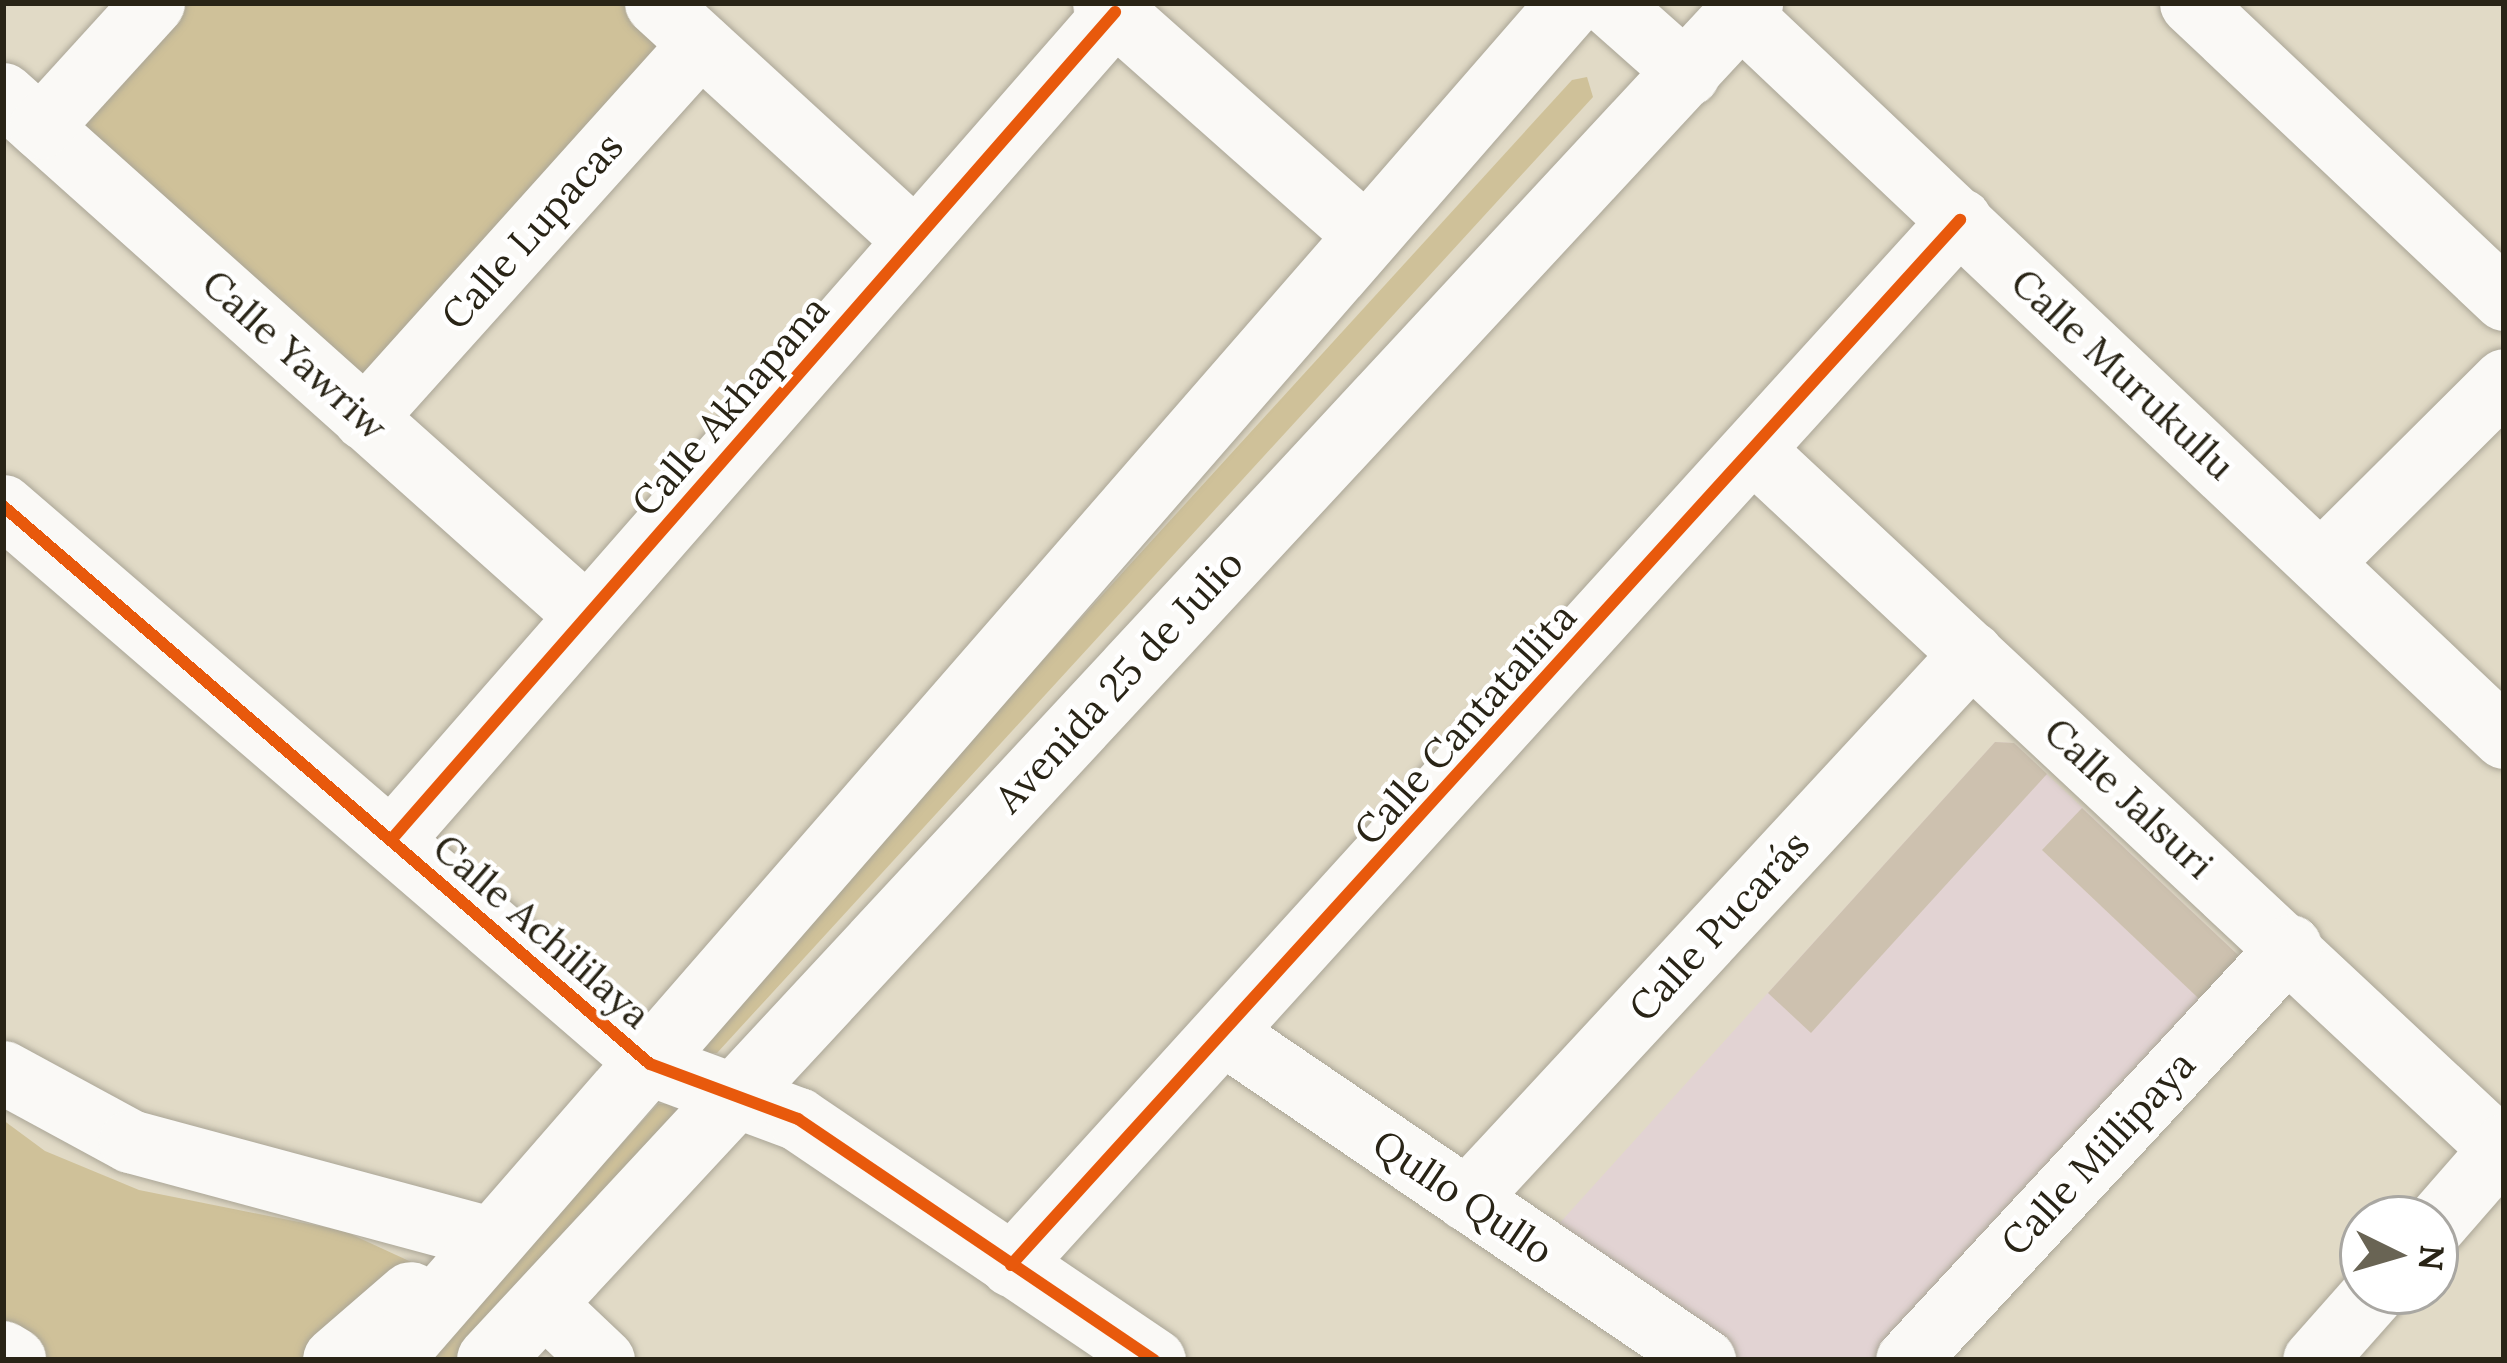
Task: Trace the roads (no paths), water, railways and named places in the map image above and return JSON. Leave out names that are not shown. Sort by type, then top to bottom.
[{"type":"main road","points":[[389,1360],[1364,234],[1571,3]]},
{"type":"main road","name":"Avenida 25 de Julio","points":[[490,1360],[545,1305],[734,1092],[1745,9]]},
{"type":"main road","points":[[336,1360],[413,1293],[493,1239]]},
{"type":"main road","points":[[507,1360],[545,1305]]},
{"type":"main road","points":[[3,1354],[13,1360]]},
{"type":"street","points":[[21,111],[153,3]]},
{"type":"street","points":[[1607,3],[1688,74]]},
{"type":"street","points":[[2191,3],[2504,299]]},
{"type":"street","points":[[1109,8],[1364,234]]},
{"type":"street","name":"Calle Akhapana","points":[[391,840],[915,240],[1109,8]]},
{"type":"street","name":"Calle Murukullu","points":[[1745,9],[2504,737]]},
{"type":"street","points":[[678,23],[915,240]]},
{"type":"street","name":"Calle Lupacas","points":[[364,418],[678,23]]},
{"type":"street","name":"Calle Yawriw","points":[[21,111],[587,616]]},
{"type":"street","name":"Calle Cantatallita","points":[[1011,1265],[1960,220]]},
{"type":"street","points":[[2321,562],[2504,380]]},
{"type":"street","name":"Calle Jalsuri","points":[[1754,451],[2502,1147]]},
{"type":"street","name":"Calle Achililaya","points":[[3,506],[650,1064],[798,1119],[1154,1360]]},
{"type":"street","name":"Calle Pucarás","points":[[1466,1199],[1972,653]]},
{"type":"street","name":"Calle Millipaya","points":[[1907,1360],[2290,946]]},
{"type":"street","name":"Qullo Qullo","points":[[1223,1033],[1704,1360]]},
{"type":"street","points":[[3,1072],[130,1141],[493,1239]]},
{"type":"street","points":[[2459,1196],[2502,1147]]},
{"type":"street","points":[[545,1305],[603,1360]]},
{"type":"street","points":[[2314,1360],[2354,1315]]}]
